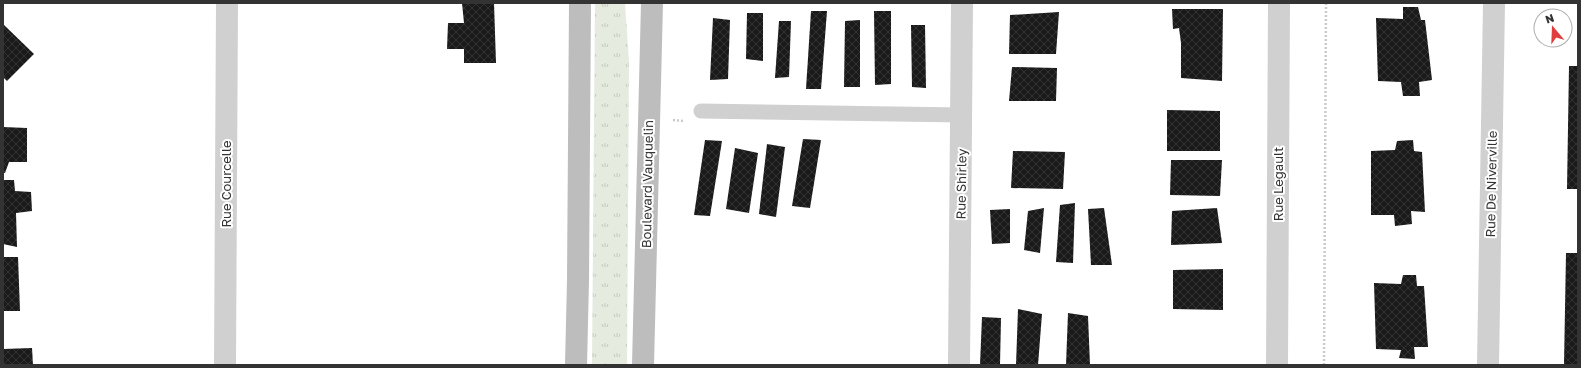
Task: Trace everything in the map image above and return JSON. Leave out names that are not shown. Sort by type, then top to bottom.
[{"type":"street","name":"Rue Courcelle","points":[[225,365],[227,3]]},
{"type":"street","points":[[576,365],[580,3]]},
{"type":"street","name":"Boulevard Vauquelin","points":[[643,365],[652,3]]},
{"type":"street","name":"Rue Shirley","points":[[959,365],[962,3]]},
{"type":"street","name":"Rue Legault","points":[[1277,365],[1279,3]]},
{"type":"street","name":"Rue De Niverville","points":[[1488,365],[1494,3]]},
{"type":"lane","points":[[701,111],[962,115]]},
{"type":"path","points":[[1324,365],[1326,3]]},
{"type":"green space","points":[[595,3],[625,3],[629,62],[627,365],[592,365]]},
{"type":"building","points":[[462,3],[494,3],[496,63],[464,63],[464,49],[447,49],[448,23],[464,23]]},
{"type":"building","points":[[1403,7],[1418,7],[1421,20],[1425,20],[1432,80],[1419,82],[1420,96],[1403,96],[1401,82],[1378,81],[1376,18],[1403,19]]},
{"type":"building","points":[[1172,9],[1223,9],[1222,81],[1181,78],[1181,43],[1179,28],[1173,29]]},
{"type":"building","points":[[811,11],[827,11],[821,89],[806,89]]},
{"type":"building","points":[[874,11],[891,11],[891,84],[875,85]]},
{"type":"building","points":[[1059,12],[1056,54],[1009,54],[1010,15]]},
{"type":"building","points":[[747,13],[763,13],[763,61],[746,59]]},
{"type":"building","points":[[713,18],[730,20],[728,79],[710,80]]},
{"type":"building","points":[[860,20],[860,87],[844,87],[845,21]]},
{"type":"building","points":[[779,21],[791,21],[789,77],[775,78]]},
{"type":"building","points":[[3,24],[34,54],[7,81],[3,77]]},
{"type":"building","points":[[911,25],[925,25],[926,88],[912,87]]},
{"type":"building","points":[[1569,66],[1578,66],[1578,189],[1567,189]]},
{"type":"building","points":[[1012,67],[1057,68],[1056,101],[1009,101]]},
{"type":"building","points":[[1167,110],[1220,111],[1220,151],[1167,151]]},
{"type":"building","points":[[3,127],[27,128],[27,162],[9,162],[5,173],[3,173]]},
{"type":"building","points":[[803,139],[821,140],[810,208],[792,206]]},
{"type":"building","points":[[705,140],[722,141],[710,216],[694,215]]},
{"type":"building","points":[[1413,140],[1414,151],[1422,152],[1425,212],[1411,211],[1412,224],[1395,226],[1394,215],[1371,215],[1371,151],[1395,150],[1397,141]]},
{"type":"building","points":[[767,144],[785,147],[776,217],[759,214]]},
{"type":"building","points":[[735,148],[758,153],[749,213],[726,209]]},
{"type":"building","points":[[1013,151],[1065,152],[1063,189],[1011,188]]},
{"type":"building","points":[[1171,160],[1222,160],[1220,196],[1170,195]]},
{"type":"building","points":[[3,180],[14,180],[15,191],[31,192],[32,211],[16,213],[17,247],[3,244]]},
{"type":"building","points":[[1075,203],[1073,263],[1056,262],[1060,205]]},
{"type":"building","points":[[1044,208],[1040,253],[1024,250],[1028,211]]},
{"type":"building","points":[[1104,208],[1112,265],[1091,265],[1088,209]]},
{"type":"building","points":[[1217,208],[1222,243],[1171,245],[1172,211]]},
{"type":"building","points":[[1010,209],[1010,243],[992,244],[990,210]]},
{"type":"building","points":[[1566,253],[1578,253],[1578,365],[1564,365]]},
{"type":"building","points":[[3,257],[18,257],[20,311],[3,311]]},
{"type":"building","points":[[1223,269],[1223,310],[1173,309],[1173,270]]},
{"type":"building","points":[[1403,275],[1416,275],[1417,286],[1424,286],[1428,347],[1414,347],[1415,359],[1399,358],[1401,350],[1376,349],[1374,283],[1401,284]]},
{"type":"building","points":[[1018,309],[1042,314],[1038,365],[1016,365]]},
{"type":"building","points":[[1068,313],[1088,316],[1090,365],[1066,365]]},
{"type":"building","points":[[982,317],[1001,318],[1000,365],[980,365]]},
{"type":"building","points":[[32,348],[33,365],[3,365],[3,349]]}]
